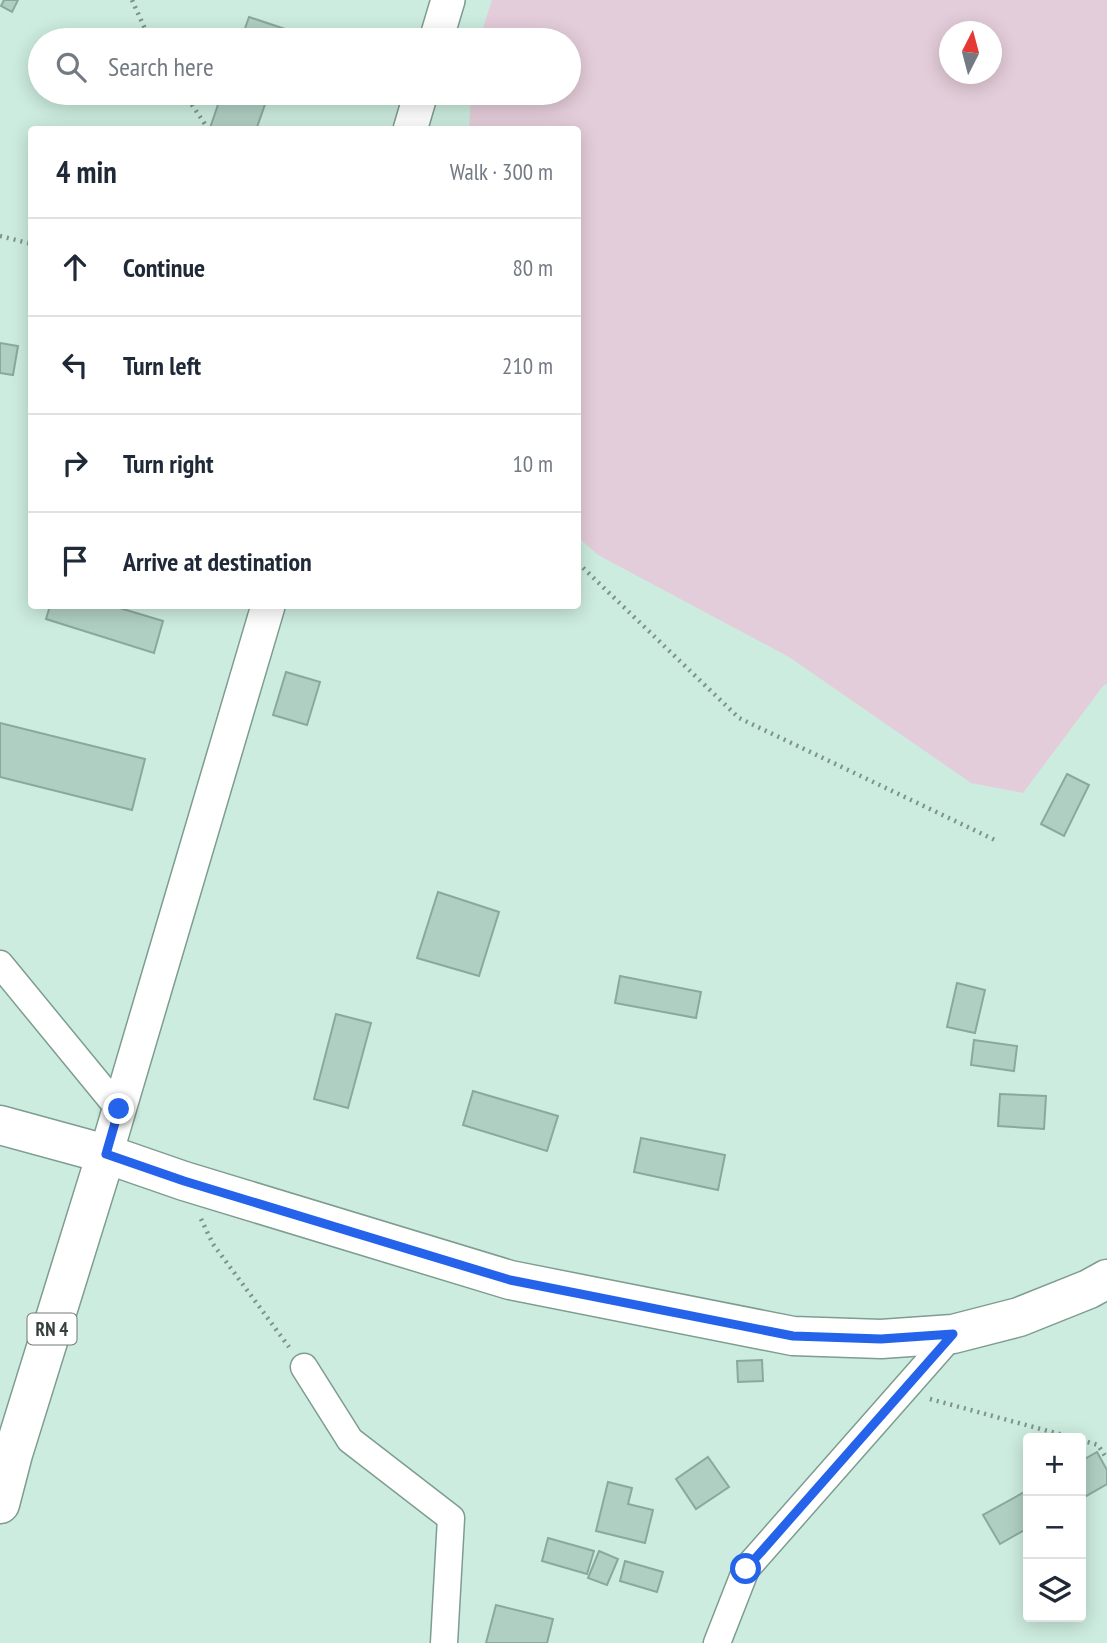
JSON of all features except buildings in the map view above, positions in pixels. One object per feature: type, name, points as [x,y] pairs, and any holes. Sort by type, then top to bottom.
[{"type":"main road","points":[[0,1125],[106,1154],[184,1181],[510,1280],[793,1336],[881,1339],[953,1334],[1020,1317],[1107,1279]]},
{"type":"main road","name":"RN 4","points":[[0,1504],[106,1154]]},
{"type":"street","points":[[440,28],[448,0]]},
{"type":"street","points":[[411,126],[417,105]]},
{"type":"street","points":[[106,1154],[267,609]]},
{"type":"street","points":[[0,964],[119,1109]]},
{"type":"street","points":[[717,1643],[746,1569],[953,1334]]},
{"type":"street","points":[[304,1367],[350,1440],[451,1518],[444,1643]]},
{"type":"path","points":[[132,0],[145,28]]},
{"type":"path","points":[[192,105],[206,126]]},
{"type":"path","points":[[0,236],[28,243]]},
{"type":"path","points":[[581,566],[739,718],[995,840]]},
{"type":"path","points":[[184,1181],[213,1244],[304,1367]]},
{"type":"path","points":[[900,1391],[1055,1433]]},
{"type":"path","points":[[1086,1441],[1098,1445],[1107,1459]]},
{"type":"shaded area","points":[[492,0],[1107,0],[1107,684],[1023,793],[971,783],[789,657],[598,555],[581,540],[581,126],[469,126],[470,105],[581,105],[581,28],[483,28]]},
{"type":"route","points":[[119,1109],[106,1154],[184,1181],[510,1280],[793,1336],[881,1339],[953,1334],[746,1569]]}]
